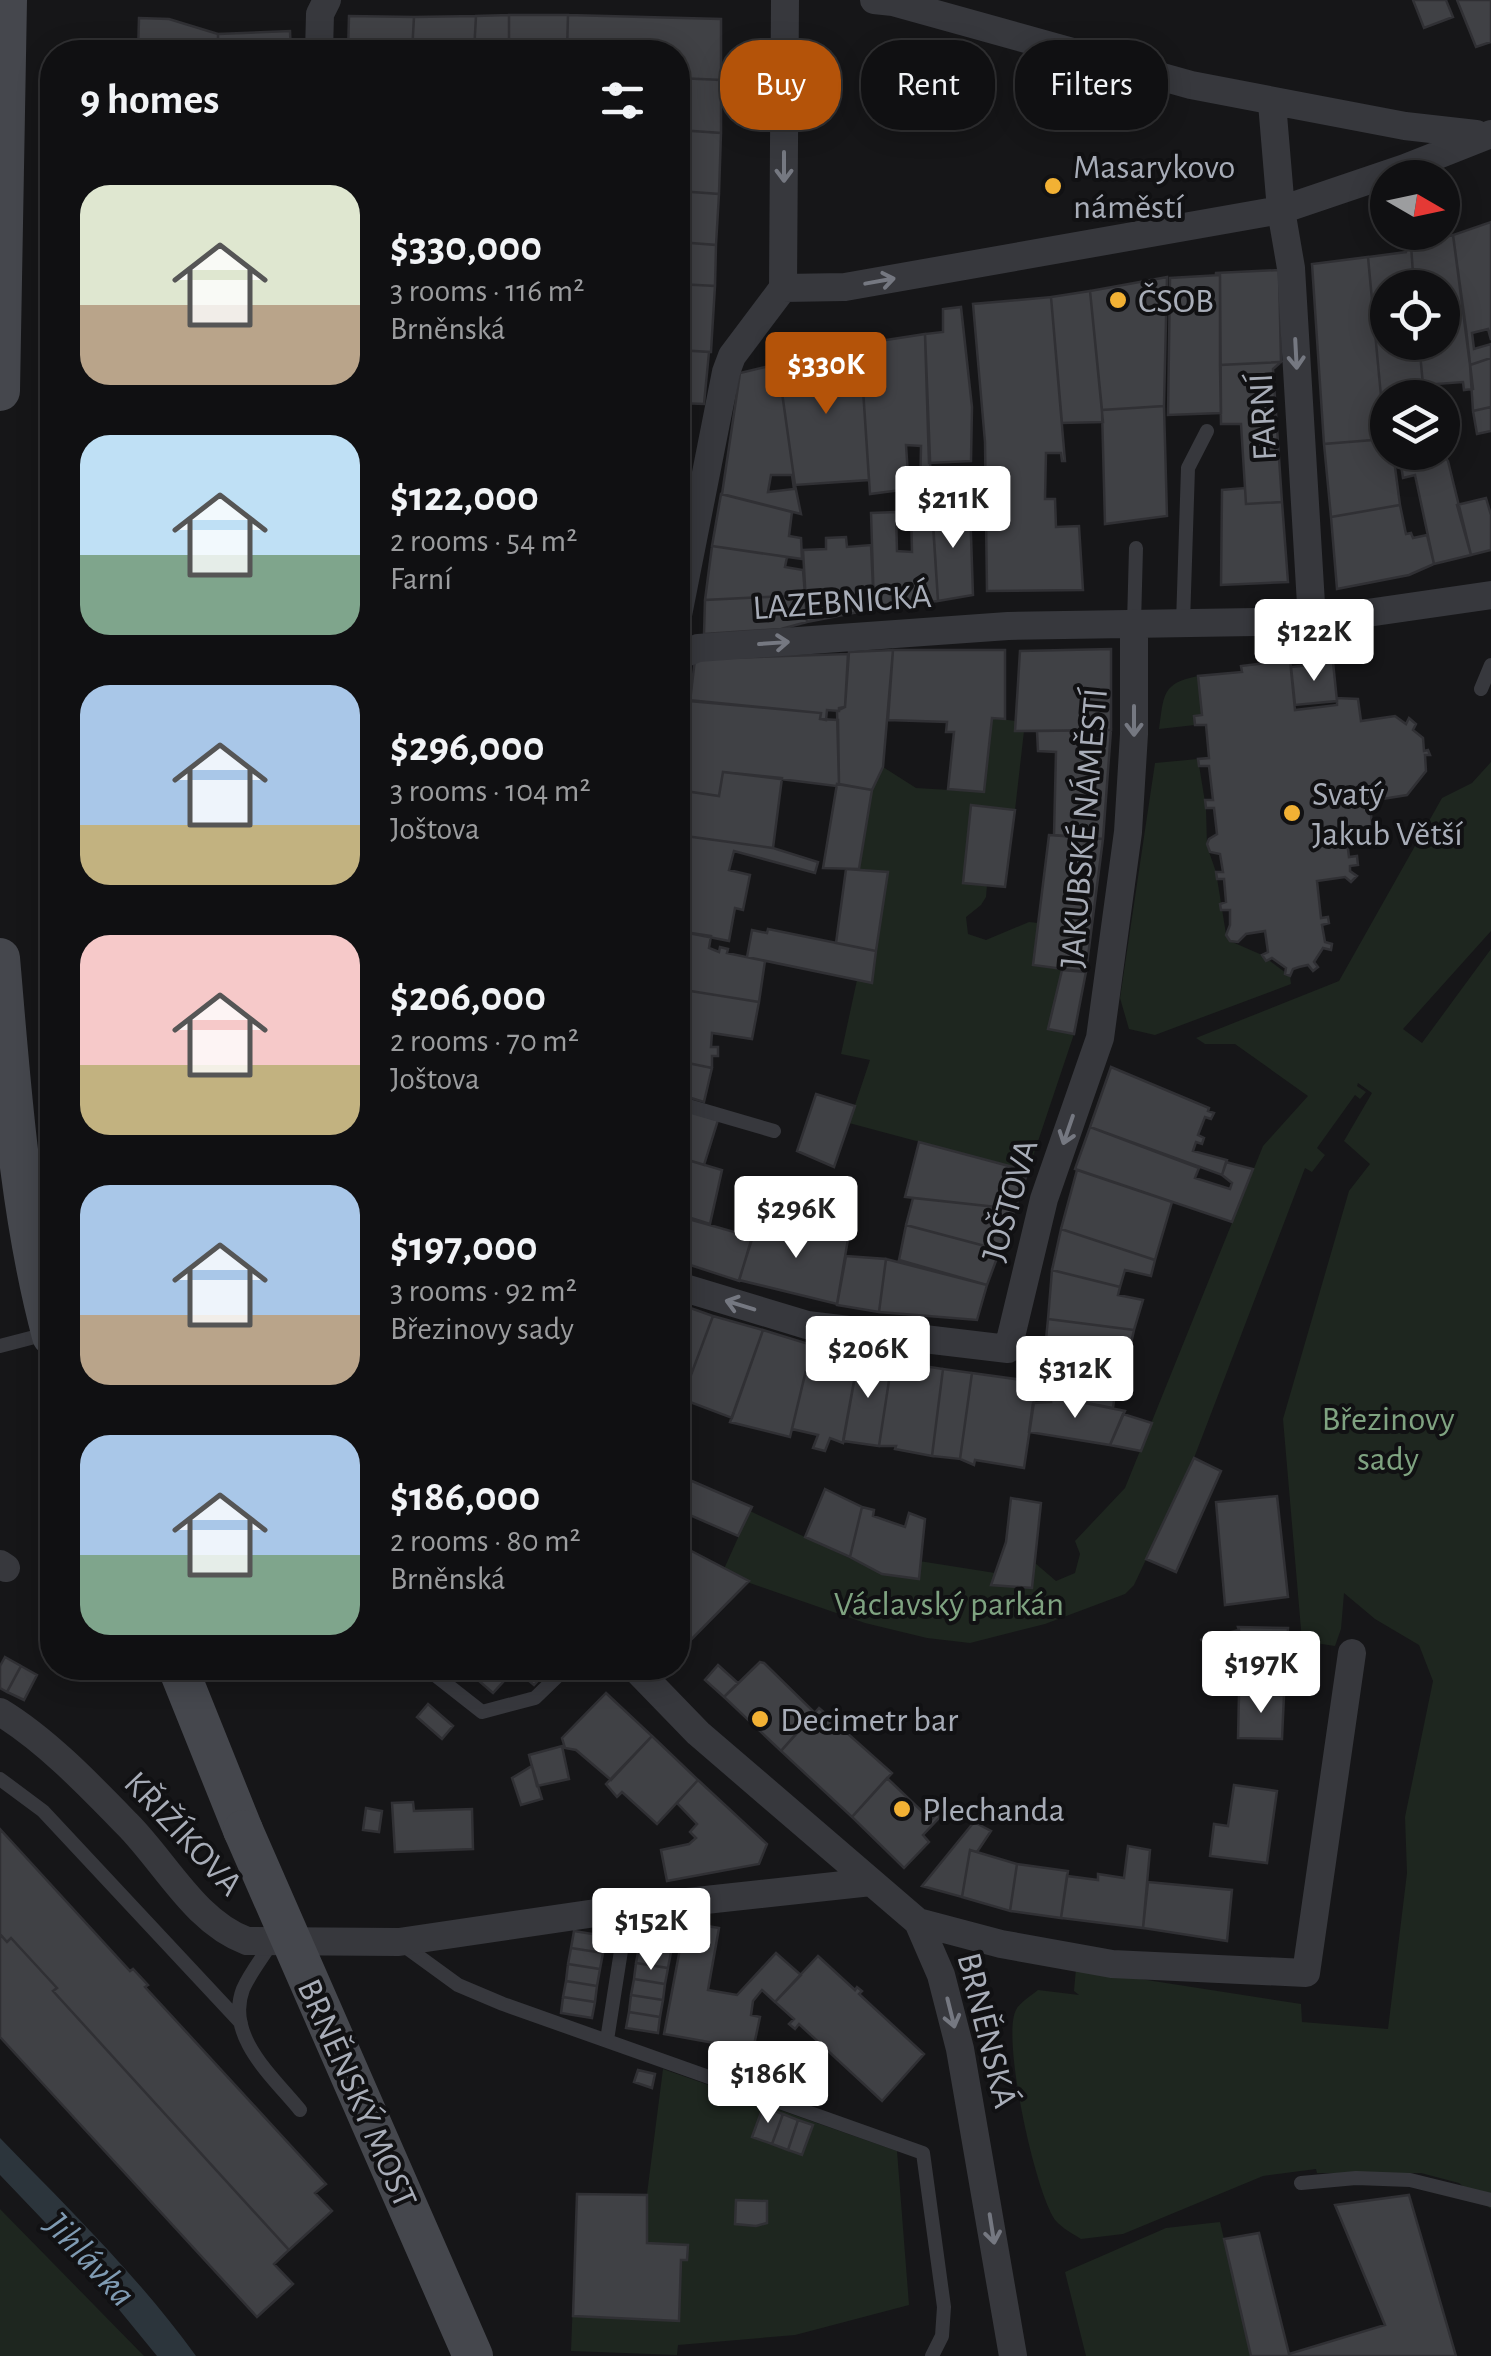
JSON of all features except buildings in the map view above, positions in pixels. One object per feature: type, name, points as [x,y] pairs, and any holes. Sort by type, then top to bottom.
[{"type":"main road","points":[[0,391],[6,0]]},
{"type":"main road","points":[[0,958],[14,1131],[40,1270]]},
{"type":"main road","name":"BRNĚNSKÝ MOST","points":[[183,1680],[243,1830],[473,2356]]},
{"type":"street","points":[[319,40],[320,14],[327,0]]},
{"type":"street","points":[[690,554],[726,372],[732,356],[783,288],[785,0]]},
{"type":"street","points":[[874,0],[894,2],[1192,85],[1490,139]]},
{"type":"street","points":[[1272,102],[1281,210]]},
{"type":"street","points":[[783,288],[845,286],[1281,210],[1490,139]]},
{"type":"street","name":"FARNÍ","points":[[1281,210],[1292,268],[1312,621]]},
{"type":"street","points":[[1134,624],[1312,621],[1491,596]]},
{"type":"street","name":"LAZEBNICKÁ","points":[[690,651],[943,631],[1134,624]]},
{"type":"street","name":"JAKUBSKÉ NÁMĚSTÍ","points":[[1100,1038],[1128,832],[1134,734],[1134,624]]},
{"type":"street","name":"JOŠTOVA","points":[[690,1290],[807,1326],[1008,1349],[1044,1199],[1100,1038]]},
{"type":"street","points":[[918,1922],[1001,1944],[1112,1964],[1306,1974],[1352,1653]]},
{"type":"street","name":"BRNĚNSKÁ","points":[[647,1680],[698,1733],[918,1922],[941,1974],[976,2133],[1013,2356]]},
{"type":"street","name":"KŘIŽÍKOVA","points":[[0,1712],[23,1726],[128,1825],[211,1920],[247,1941],[399,1942],[622,1909],[871,1882]]},
{"type":"lane","points":[[1183,623],[1188,468],[1208,431]]},
{"type":"lane","points":[[1134,624],[1136,548]]},
{"type":"lane","points":[[1481,689],[1491,665]]},
{"type":"lane","points":[[690,1106],[774,1131]]},
{"type":"lane","points":[[0,1346],[40,1337]]},
{"type":"lane","points":[[441,1680],[482,1712],[535,1698],[554,1680]]},
{"type":"lane","points":[[0,1779],[43,1811],[241,2023]]},
{"type":"lane","points":[[607,2040],[623,1938]]},
{"type":"lane","points":[[272,1941],[242,1990],[241,2023],[248,2047],[300,2110]]},
{"type":"lane","points":[[399,1942],[458,1985],[502,2004],[924,2153],[944,2307],[942,2336],[932,2356]]},
{"type":"lane","points":[[1300,2183],[1356,2178],[1410,2180],[1491,2200]]},
{"type":"green space","points":[[1198,676],[1202,715],[1194,716],[1195,725],[1159,729],[1166,693],[1177,683]]},
{"type":"green space","points":[[992,718],[1016,721],[1024,731],[1015,810],[971,806],[963,882],[987,885],[981,905],[966,917],[968,934],[986,940],[1029,922],[1038,923],[1033,965],[1062,970],[1049,1029],[1074,1034],[1028,1171],[849,1123],[870,1060],[841,1054],[857,980],[872,982],[887,873],[859,869],[872,790],[883,767],[916,788],[984,792]]},
{"type":"green space","points":[[1198,759],[1207,846],[1216,872],[1226,934],[1230,941],[1262,955],[1290,976],[1291,984],[1155,1035],[1129,1029],[1120,998],[1155,763]]},
{"type":"green space","points":[[1491,762],[1491,931],[1403,1029],[1422,1043],[1491,949],[1491,2209],[1459,2183],[1421,2173],[1317,2173],[1316,2169],[1263,2176],[1123,2234],[1081,2239],[1058,2224],[1048,2206],[1023,2117],[1013,2026],[1016,2010],[1038,1990],[1079,1995],[1074,1991],[1076,1969],[1301,2004],[1302,2022],[1388,2029],[1407,1873],[1405,1817],[1433,1681],[1419,1645],[1375,1619],[1344,1593],[1341,1629],[1335,1646],[1302,1641],[1283,1419],[1349,1191],[1370,1164],[1344,1141],[1372,1093],[1358,1083],[1366,1092],[1360,1099],[1355,1095],[1317,1148],[1325,1155],[1312,1172],[1305,1168],[1194,1458],[1134,1585],[1125,1594],[1045,1624],[970,1643],[927,1638],[865,1623],[747,1582],[724,1569],[750,1511],[883,1574],[918,1579],[919,1561],[995,1573],[992,1585],[1035,1563],[1056,1581],[1075,1573],[1080,1554],[1075,1541],[1125,1488],[1263,1146],[1308,1096],[1235,1044],[1205,1044],[1196,1038],[1339,981],[1442,798],[1472,783]]},
{"type":"green space","points":[[663,2069],[897,2151],[909,2305],[795,2335],[678,2345],[677,2355],[571,2351],[577,2194],[647,2194]]},
{"type":"green space","points":[[0,2209],[144,2356],[0,2356]]},
{"type":"green space","points":[[1220,2222],[1251,2356],[1086,2356],[1065,2272],[1166,2228]]},
{"type":"water","name":"Jihlávka","points":[[0,2138],[127,2271],[196,2356],[157,2356],[63,2241],[0,2175]]},
{"type":"place","name":"Masarykovo náměstí","points":[[1053,186]]},
{"type":"place","name":"ČSOB","points":[[1118,300]]},
{"type":"place","name":"Svatý Jakub Větší","points":[[1292,813]]},
{"type":"place","name":"Decimetr bar","points":[[760,1719]]},
{"type":"place","name":"Plechanda","points":[[902,1809]]},
{"type":"park label","name":"Březinovy sady","points":[[1388,1438]]},
{"type":"park label","name":"Václavský parkán","points":[[949,1603]]}]
